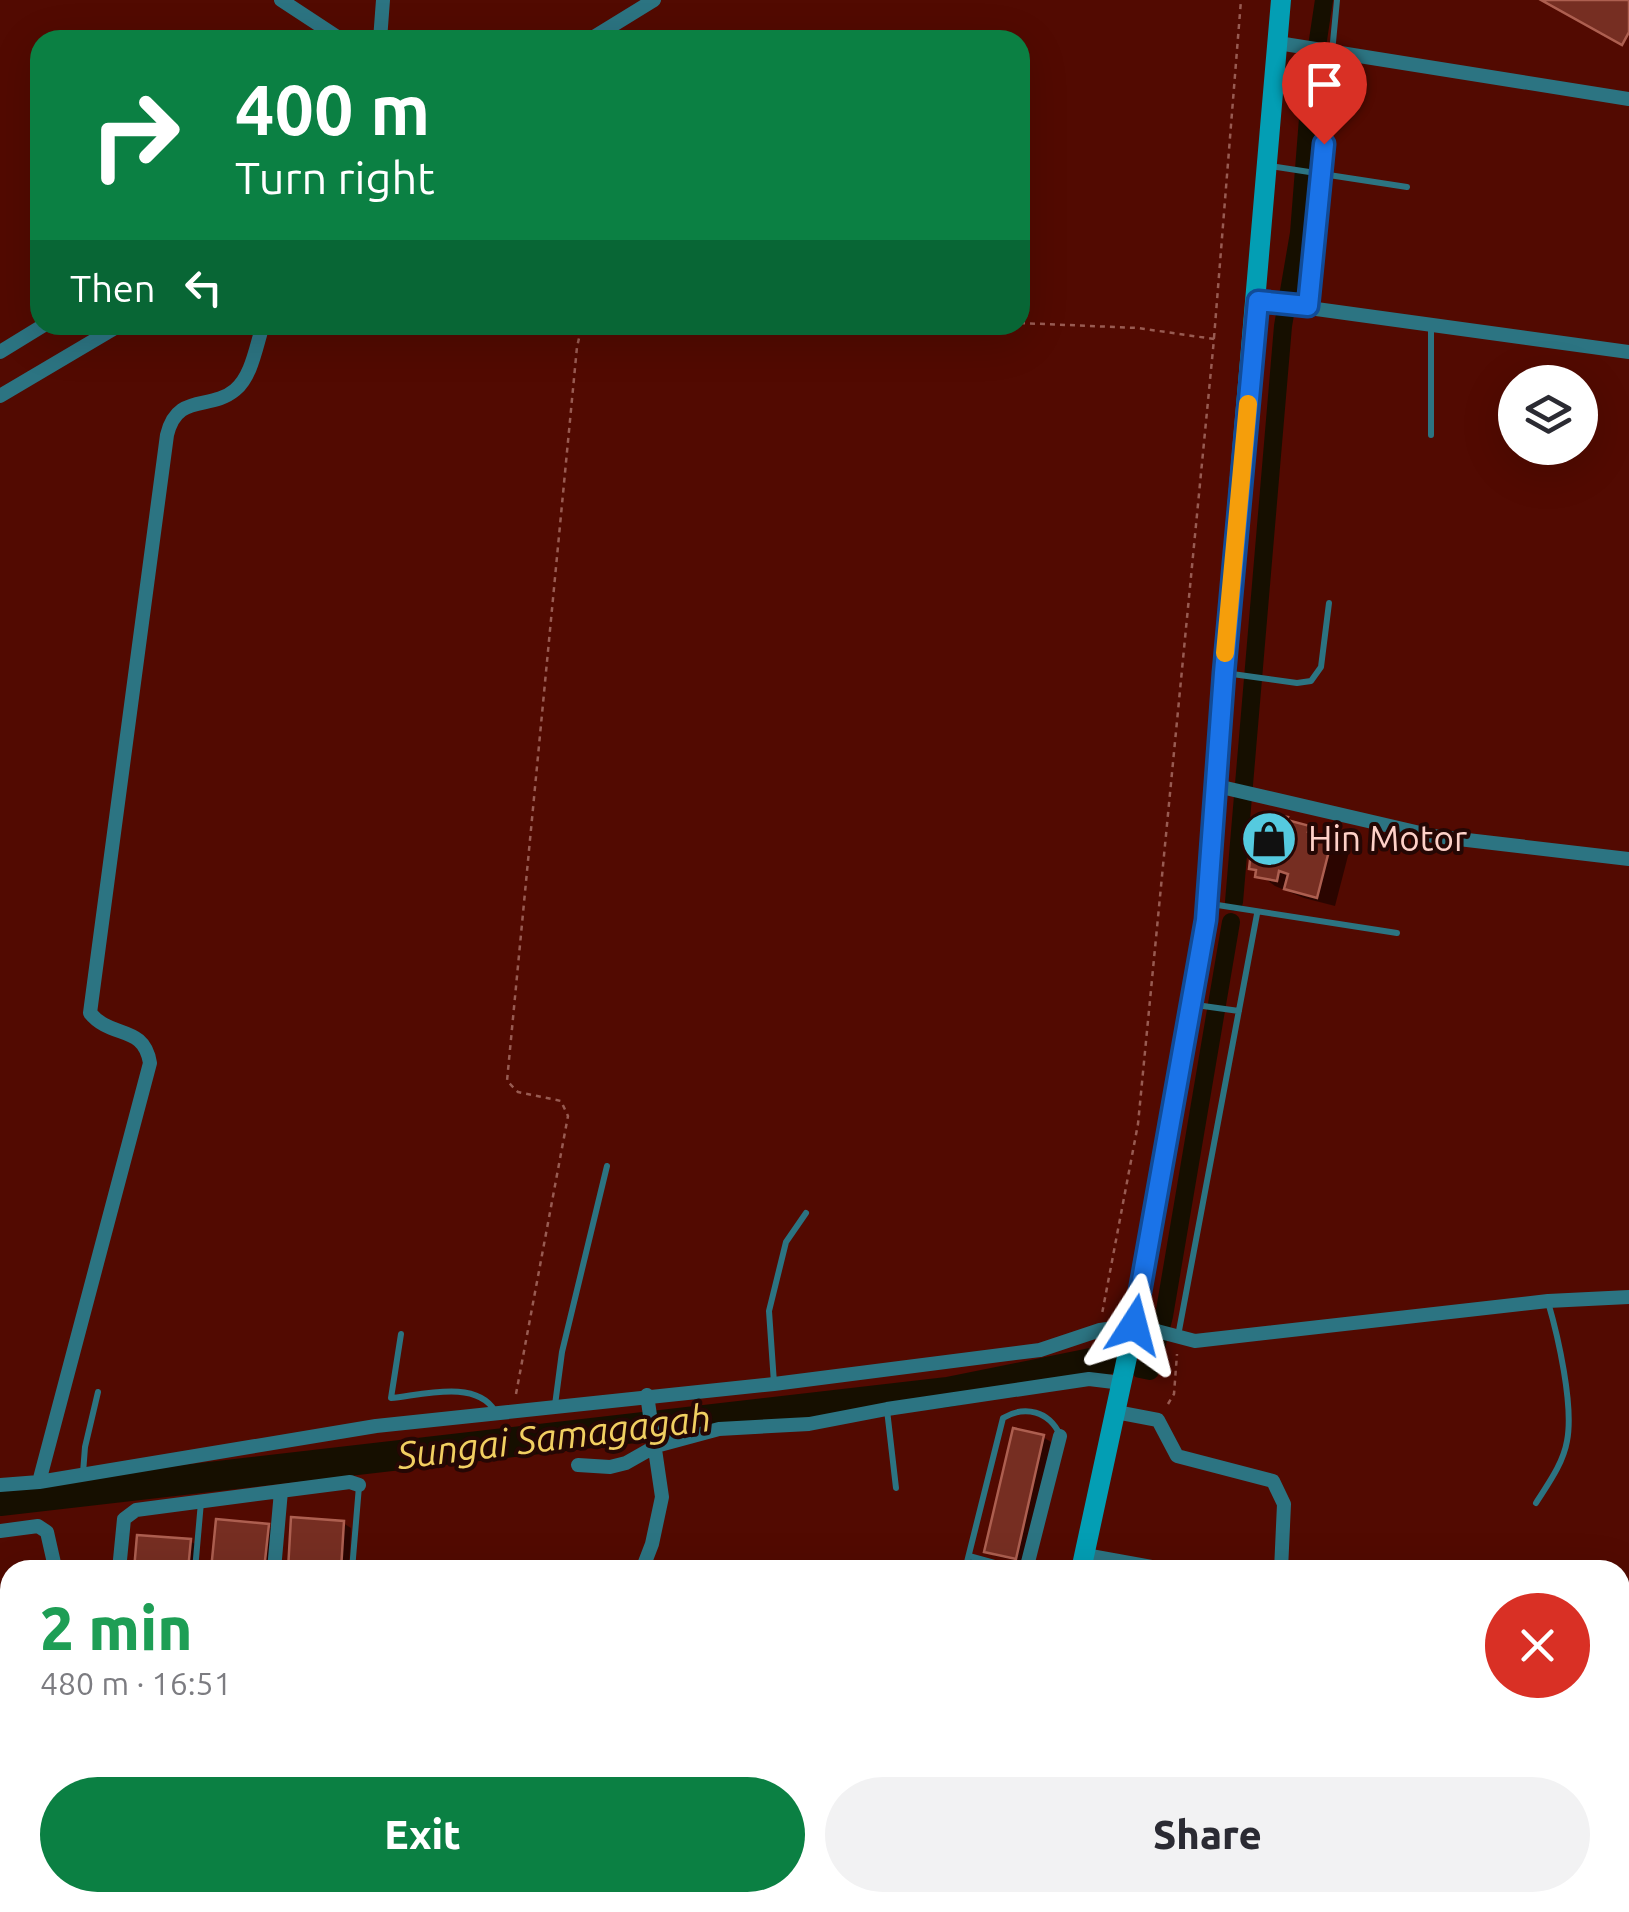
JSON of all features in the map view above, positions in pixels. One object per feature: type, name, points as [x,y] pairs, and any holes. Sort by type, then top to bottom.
[{"type":"main road","points":[[1084,1560],[1122,1383],[1140,1326],[1227,789],[1224,673],[1282,0]]},
{"type":"street","points":[[281,0],[327,30]]},
{"type":"street","points":[[381,30],[383,0]]},
{"type":"street","points":[[604,30],[648,1]]},
{"type":"street","points":[[1278,43],[1629,99]]},
{"type":"street","points":[[1258,301],[1629,352]]},
{"type":"street","points":[[0,352],[30,334]]},
{"type":"street","points":[[0,396],[103,335]]},
{"type":"street","points":[[40,1482],[150,1063],[148,1048],[136,1037],[106,1028],[90,1013],[167,434],[170,423],[186,406],[224,397],[245,380],[260,335]]},
{"type":"street","points":[[1227,789],[1433,836],[1629,859]]},
{"type":"street","points":[[0,1485],[40,1482],[376,1426],[556,1405],[648,1400],[1040,1350],[1100,1330],[1140,1326],[1195,1341],[1548,1301],[1629,1297]]},
{"type":"street","points":[[578,1465],[610,1467],[626,1463],[655,1441],[719,1429],[810,1424],[1089,1379],[1122,1383]]},
{"type":"street","points":[[646,1560],[662,1497],[648,1400]]},
{"type":"street","points":[[1116,1412],[1158,1420],[1178,1456],[1273,1481],[1284,1504],[1281,1560]]},
{"type":"street","points":[[1026,1560],[1060,1436]]},
{"type":"street","points":[[121,1560],[124,1519],[136,1510],[350,1482],[359,1484]]},
{"type":"street","points":[[275,1560],[280,1491]]},
{"type":"street","points":[[0,1531],[38,1526],[46,1532],[53,1560]]},
{"type":"lane","points":[[1296,305],[1338,0]]},
{"type":"lane","points":[[1268,165],[1407,186]]},
{"type":"lane","points":[[1431,326],[1431,436]]},
{"type":"lane","points":[[1224,673],[1297,683],[1311,681],[1321,667],[1329,603]]},
{"type":"lane","points":[[1207,904],[1397,933]]},
{"type":"lane","points":[[1172,1335],[1257,914]]},
{"type":"lane","points":[[1190,1004],[1239,1012]]},
{"type":"lane","points":[[556,1405],[562,1352],[607,1166]]},
{"type":"lane","points":[[774,1384],[769,1311],[786,1242],[806,1213]]},
{"type":"lane","points":[[1536,1503],[1556,1471],[1568,1439],[1558,1337],[1548,1301]]},
{"type":"lane","points":[[402,1334],[391,1398],[467,1392],[490,1403],[496,1412]]},
{"type":"lane","points":[[84,1474],[85,1447],[98,1392]]},
{"type":"lane","points":[[887,1409],[896,1488]]},
{"type":"lane","points":[[969,1560],[1003,1418],[1017,1410],[1040,1412],[1055,1425],[1060,1436]]},
{"type":"lane","points":[[353,1560],[359,1484]]},
{"type":"lane","points":[[196,1560],[201,1501]]},
{"type":"lane","points":[[970,1556],[985,1560]]},
{"type":"path","points":[[1100,1330],[1138,1124],[1214,339],[1241,0]]},
{"type":"path","points":[[1030,323],[1138,328],[1214,339]]},
{"type":"path","points":[[513,1410],[568,1116],[561,1101],[518,1092],[507,1081],[580,335]]},
{"type":"path","points":[[1158,1420],[1174,1394],[1172,1335]]},
{"type":"building","points":[[1541,0],[1629,0],[1629,32],[1622,45]]},
{"type":"building","points":[[1266,814],[1288,817],[1287,820],[1310,826],[1308,832],[1332,839],[1317,898],[1284,889],[1288,874],[1279,871],[1277,881],[1255,877],[1256,870],[1249,869],[1255,817],[1265,818]]},
{"type":"building","points":[[1013,1428],[1044,1435],[1016,1559],[984,1552]]},
{"type":"building","points":[[291,1517],[344,1521],[342,1560],[289,1560]]},
{"type":"building","points":[[216,1519],[269,1524],[265,1560],[212,1560]]},
{"type":"building","points":[[137,1535],[191,1539],[189,1560],[135,1560]]},
{"type":"waterway","points":[[1234,902],[1283,326],[1299,233],[1310,93],[1324,0]]},
{"type":"waterway","points":[[1140,1369],[1150,1371],[1164,1316],[1231,922]]},
{"type":"waterway","name":"Sungai Samagagah","points":[[0,1501],[948,1392],[1106,1360]]},
{"type":"slow traffic","points":[[1225,653],[1248,404]]},
{"type":"place","name":"Hin Motor","points":[[1269,839]]},
{"type":"route","points":[[1134,1325],[1206,920],[1258,301],[1308,306],[1324,144]]}]
